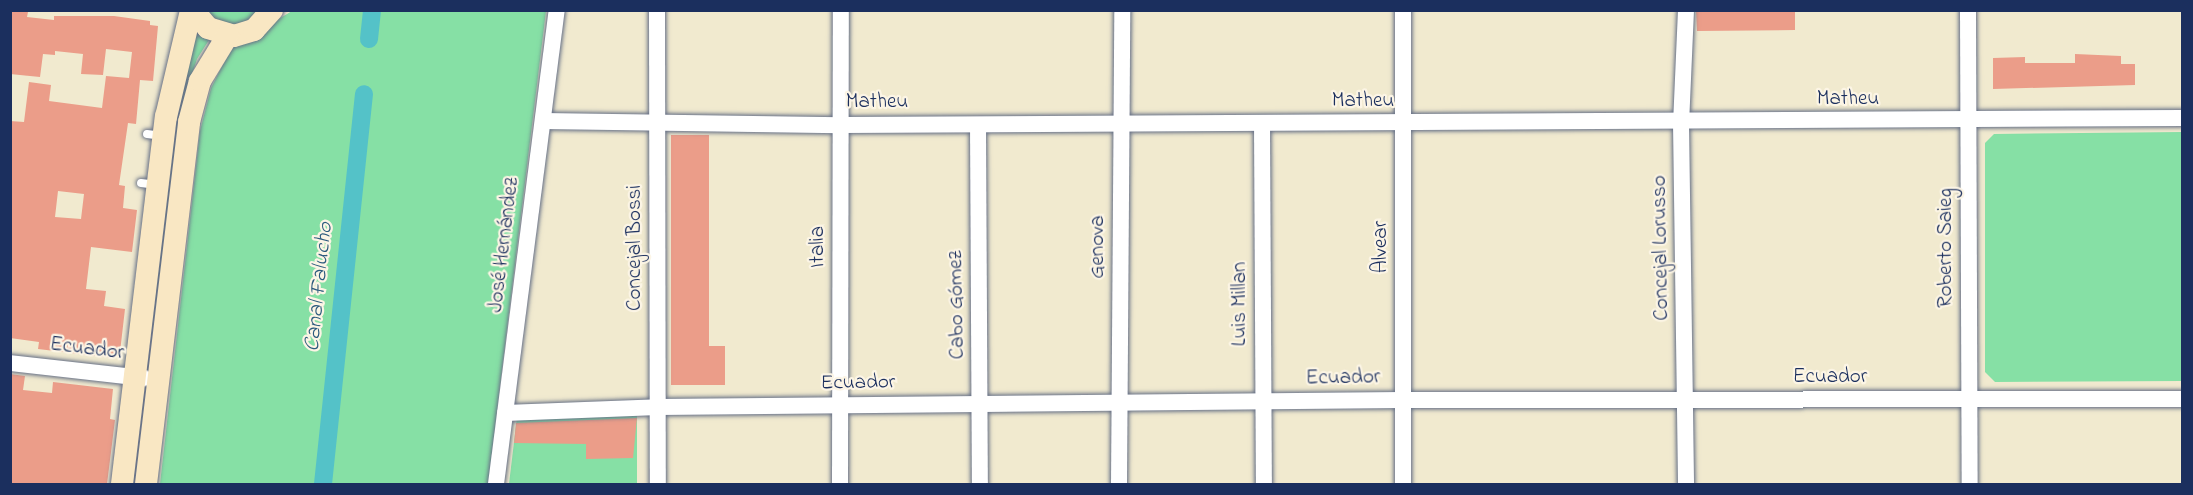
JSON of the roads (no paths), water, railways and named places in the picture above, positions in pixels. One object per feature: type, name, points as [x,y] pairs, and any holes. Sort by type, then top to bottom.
[{"type":"main road","points":[[192,10],[208,28],[228,35],[254,30],[272,10]]},
{"type":"main road","points":[[192,10],[155,135],[123,475],[147,476],[189,122],[203,75],[228,35]]},
{"type":"street","name":"José Hernández","points":[[496,484],[557,10]]},
{"type":"street","name":"Concejal Bossi","points":[[657,10],[658,484]]},
{"type":"street","name":"Italia","points":[[840,484],[841,10]]},
{"type":"street","name":"Genova","points":[[1119,484],[1122,10]]},
{"type":"street","name":"Alvear","points":[[1402,484],[1403,10]]},
{"type":"street","name":"Concejal Lorusso","points":[[1686,10],[1681,123],[1686,484]]},
{"type":"street","name":"Roberto Saieg","points":[[1968,10],[1970,484]]},
{"type":"street","name":"Matheu","points":[[543,121],[978,125],[1681,123],[2182,118]]},
{"type":"street","name":"Luis Millan","points":[[1262,124],[1264,484]]},
{"type":"street","name":"Cabo Gómez","points":[[978,125],[980,484]]},
{"type":"street","name":"Ecuador","points":[[10,363],[158,380]]},
{"type":"street","name":"Ecuador","points":[[505,413],[658,407],[1402,400],[2182,399]]},
{"type":"waterway","name":"Canal Falucho","points":[[369,39],[372,12]]},
{"type":"waterway","name":"Canal Falucho","points":[[323,484],[364,94]]}]
